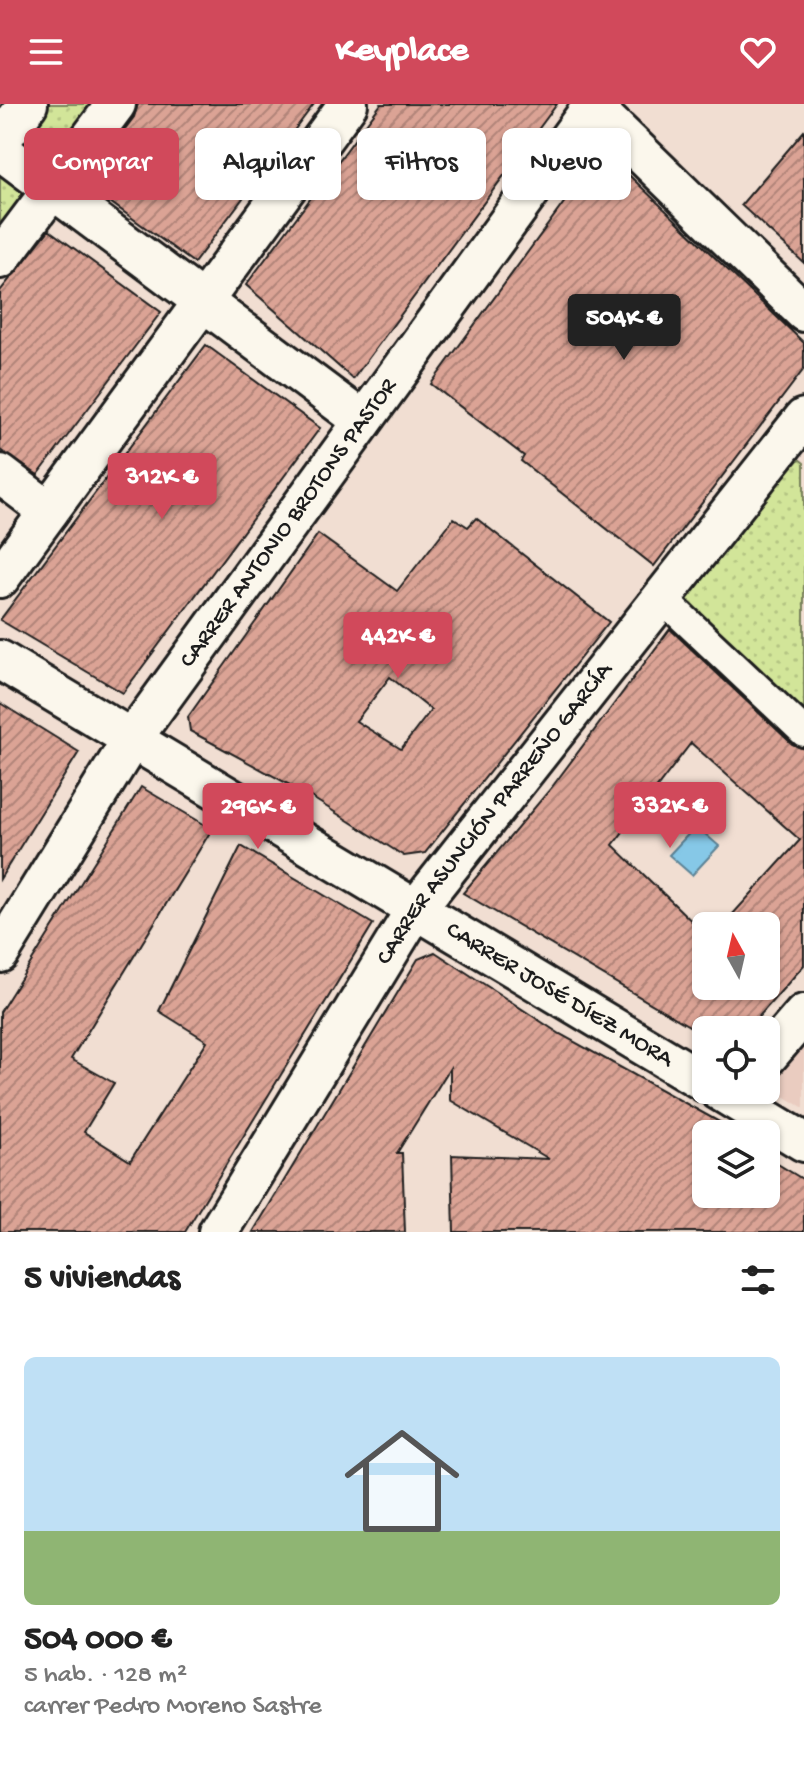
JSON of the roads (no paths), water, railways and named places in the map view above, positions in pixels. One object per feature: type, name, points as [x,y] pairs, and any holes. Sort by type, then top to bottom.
[{"type":"street","points":[[0,141],[28,104]]},
{"type":"street","points":[[98,128],[116,104]]},
{"type":"street","points":[[0,578],[348,104]]},
{"type":"street","points":[[592,105],[804,312]]},
{"type":"street","name":"CARRER ANTONIO BROTONS PASTOR","points":[[0,953],[132,739],[592,105]]},
{"type":"street","points":[[0,150],[24,169]]},
{"type":"street","points":[[0,259],[45,200]]},
{"type":"street","points":[[64,200],[363,421]]},
{"type":"street","name":"CARRER ASUNCIÓN PARREÑO GARCÍA","points":[[218,1232],[415,910],[804,418]]},
{"type":"street","points":[[0,474],[49,511]]},
{"type":"street","points":[[662,598],[804,732]]},
{"type":"street","name":"CARRER JOSÉ DÍEZ MORA","points":[[0,660],[415,910],[692,1071]]},
{"type":"street","points":[[780,1042],[804,1014]]},
{"type":"street","name":"CARRER JOSÉ DÍEZ MORA","points":[[746,1104],[804,1142]]},
{"type":"water","points":[[696,826],[719,846],[692,875],[669,855]]}]
